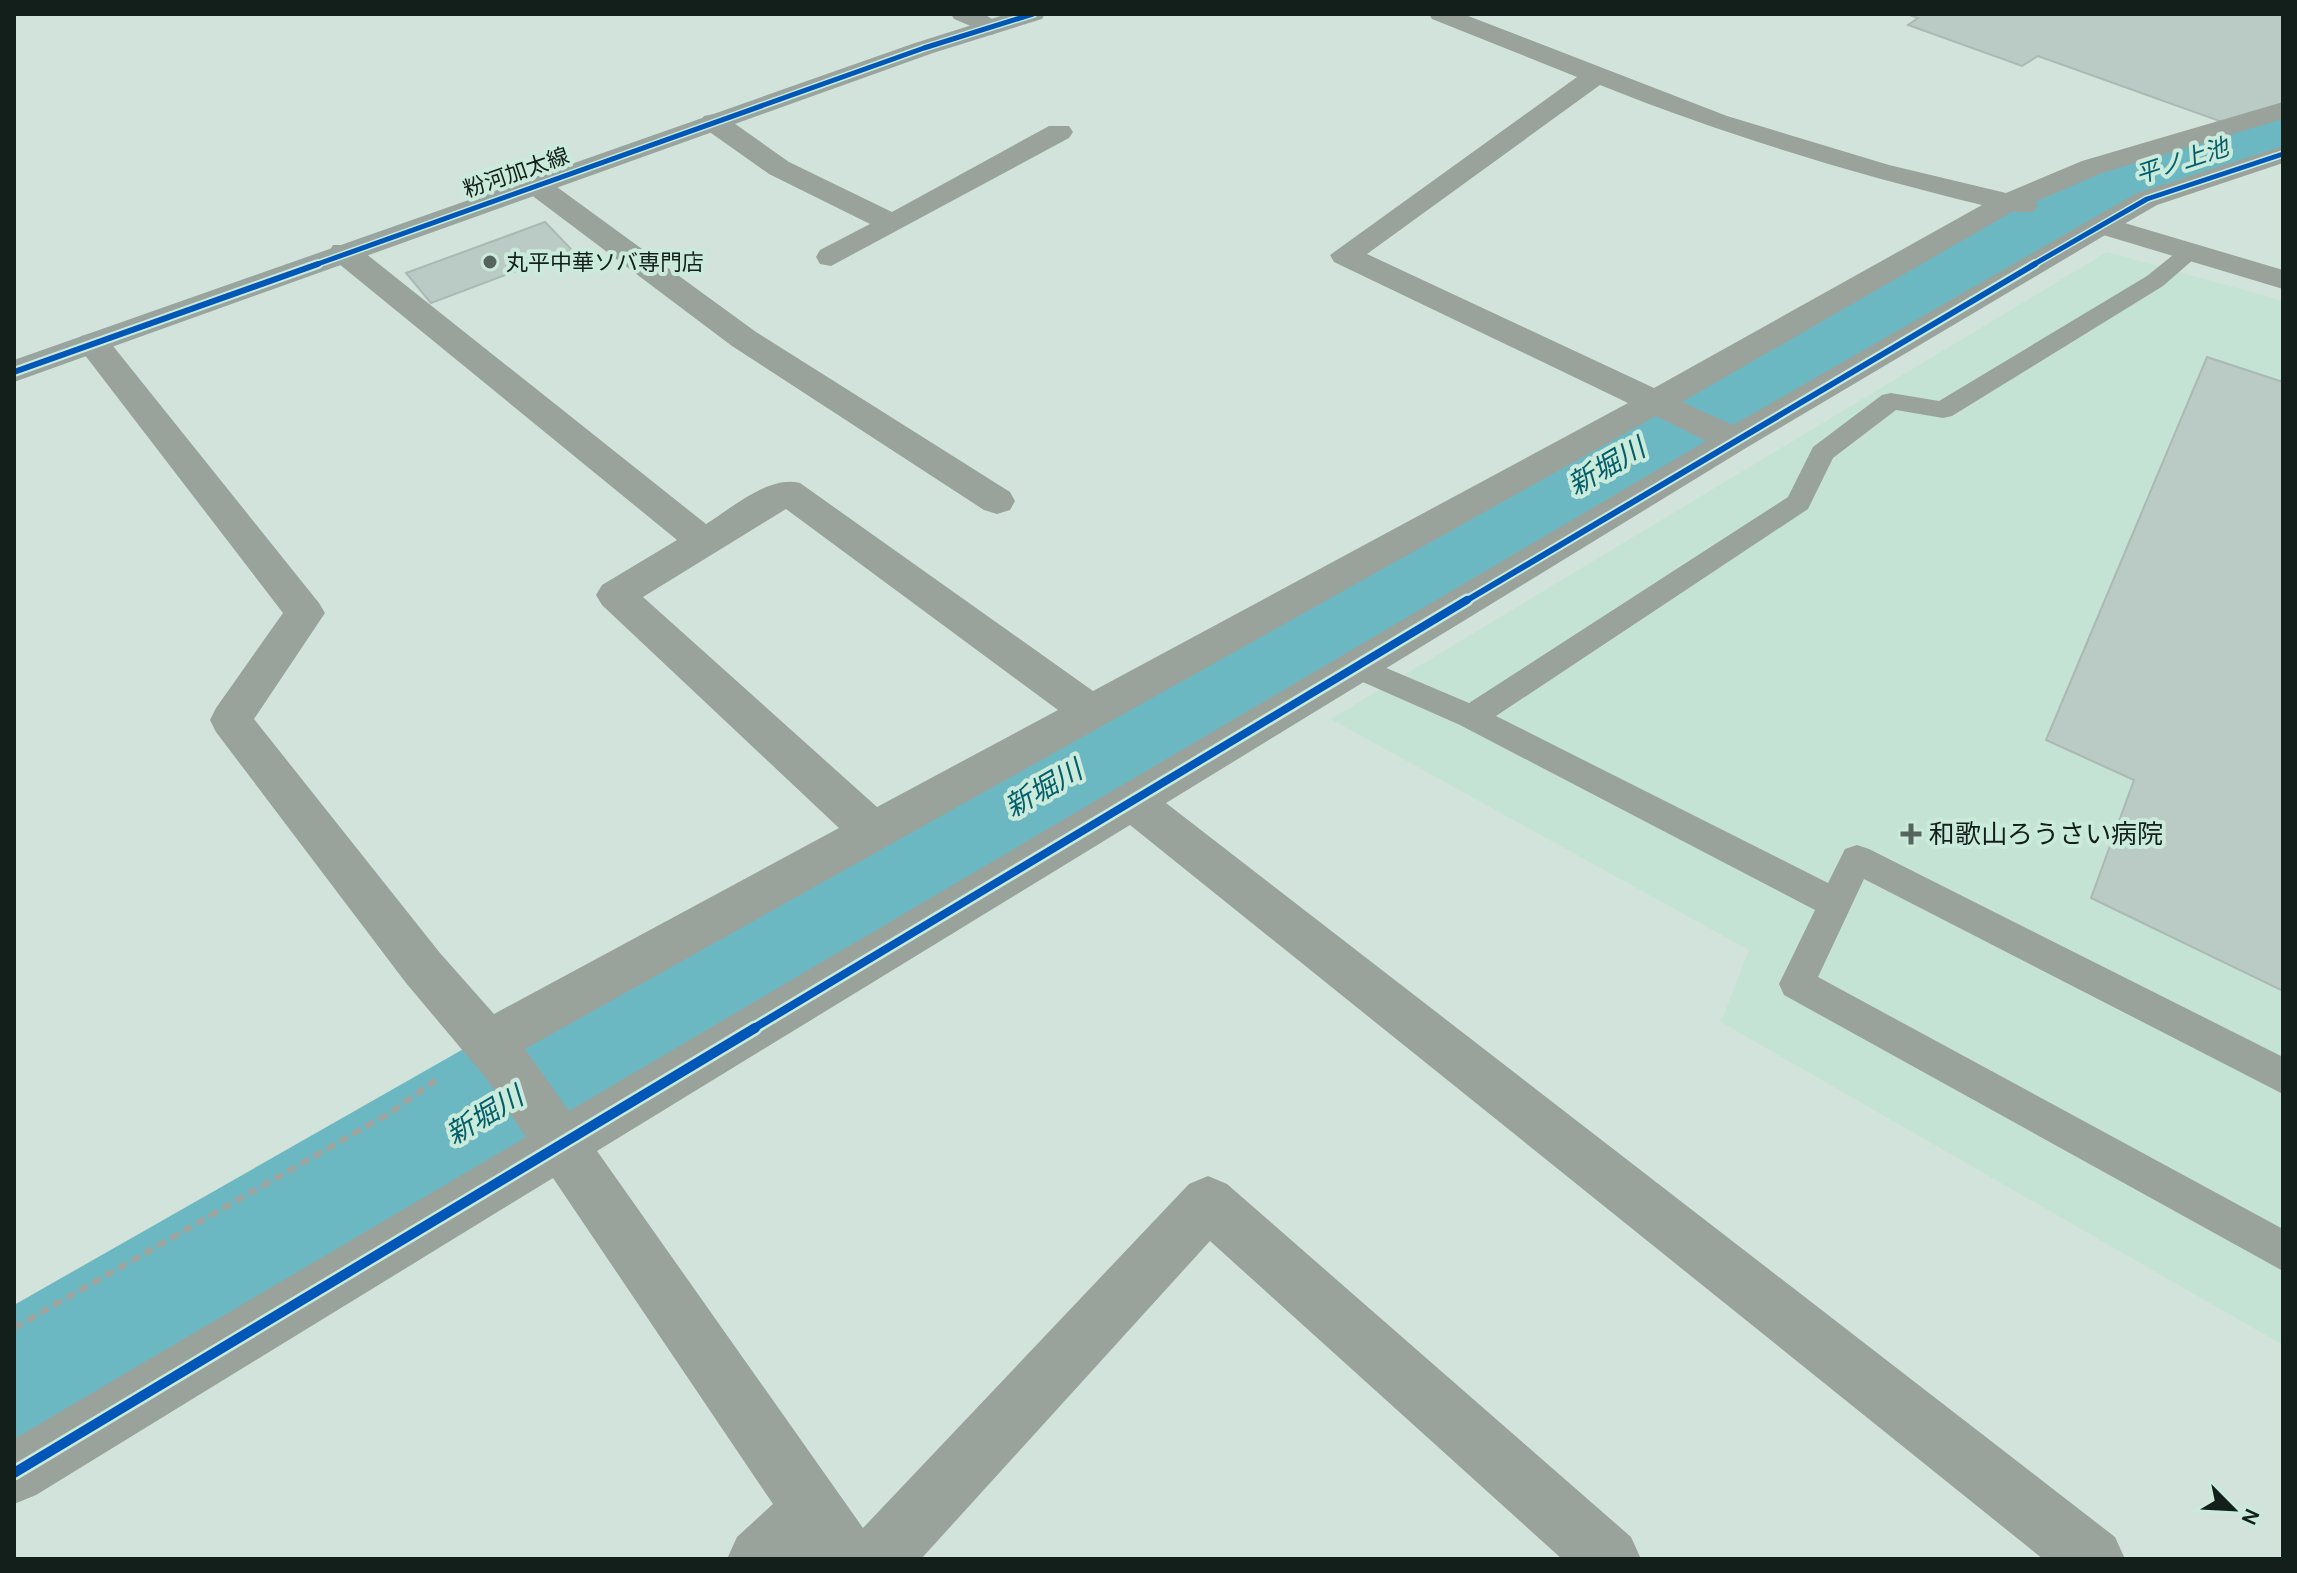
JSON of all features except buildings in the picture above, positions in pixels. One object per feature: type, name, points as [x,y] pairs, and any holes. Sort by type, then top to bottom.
[{"type":"main road","name":"粉河加太線","points":[[14,372],[714,122],[1033,14]]},
{"type":"street","points":[[963,14],[992,27]]},
{"type":"street","points":[[1441,14],[1594,77],[1717,122],[1881,172],[2101,225],[2283,280]]},
{"type":"street","points":[[1594,77],[1345,255],[1734,440]]},
{"type":"street","points":[[497,1051],[874,832],[1654,403],[2007,203],[2092,167],[2283,110]]},
{"type":"street","points":[[714,122],[779,168],[892,223]]},
{"type":"street","points":[[831,257],[1059,132]]},
{"type":"street","points":[[14,1473],[553,1133],[1132,802],[1734,440],[2101,225],[2147,199],[2283,154]]},
{"type":"street","points":[[536,185],[744,339],[997,501]]},
{"type":"street","points":[[344,252],[704,542]]},
{"type":"street","points":[[93,343],[305,613],[231,720],[423,968],[497,1051],[847,1559]]},
{"type":"street","points":[[874,832],[616,595],[787,492],[1093,713]]},
{"type":"street","points":[[1132,802],[2093,1559]]},
{"type":"street","points":[[878,1559],[1208,1203],[1609,1559]]},
{"type":"street","points":[[759,1559],[813,1509]]},
{"type":"lane","points":[[1471,717],[1799,503],[1822,453],[1891,401],[1943,410],[2155,281],[2191,252]]},
{"type":"lane","points":[[1358,667],[1471,717],[1835,903]]},
{"type":"lane","points":[[2283,1076],[1857,859],[1797,984],[2283,1251]]},
{"type":"path","points":[[14,1328],[497,1051]]},
{"type":"shaded area","name":"和歌山ろうさい病院","points":[[2107,252],[2283,301],[2283,1345],[1721,1022],[1749,950],[1331,719]]},
{"type":"waterway","name":"新堀川","points":[[14,1396],[731,966],[2081,195],[2283,128]]},
{"type":"waterway","points":[[2081,195],[2115,202]]},
{"type":"cycle path","points":[[14,372],[924,48],[1033,14]]},
{"type":"cycle path","points":[[14,1473],[1734,440],[2101,225],[2147,199],[2283,154]]},
{"type":"place","name":"丸平中華ソバ専門店","points":[[490,262]]},
{"type":"place","name":"和歌山ろうさい病院","points":[[1911,834]]},
{"type":"water label","name":"平ノ上池","points":[[2182,161]]}]
